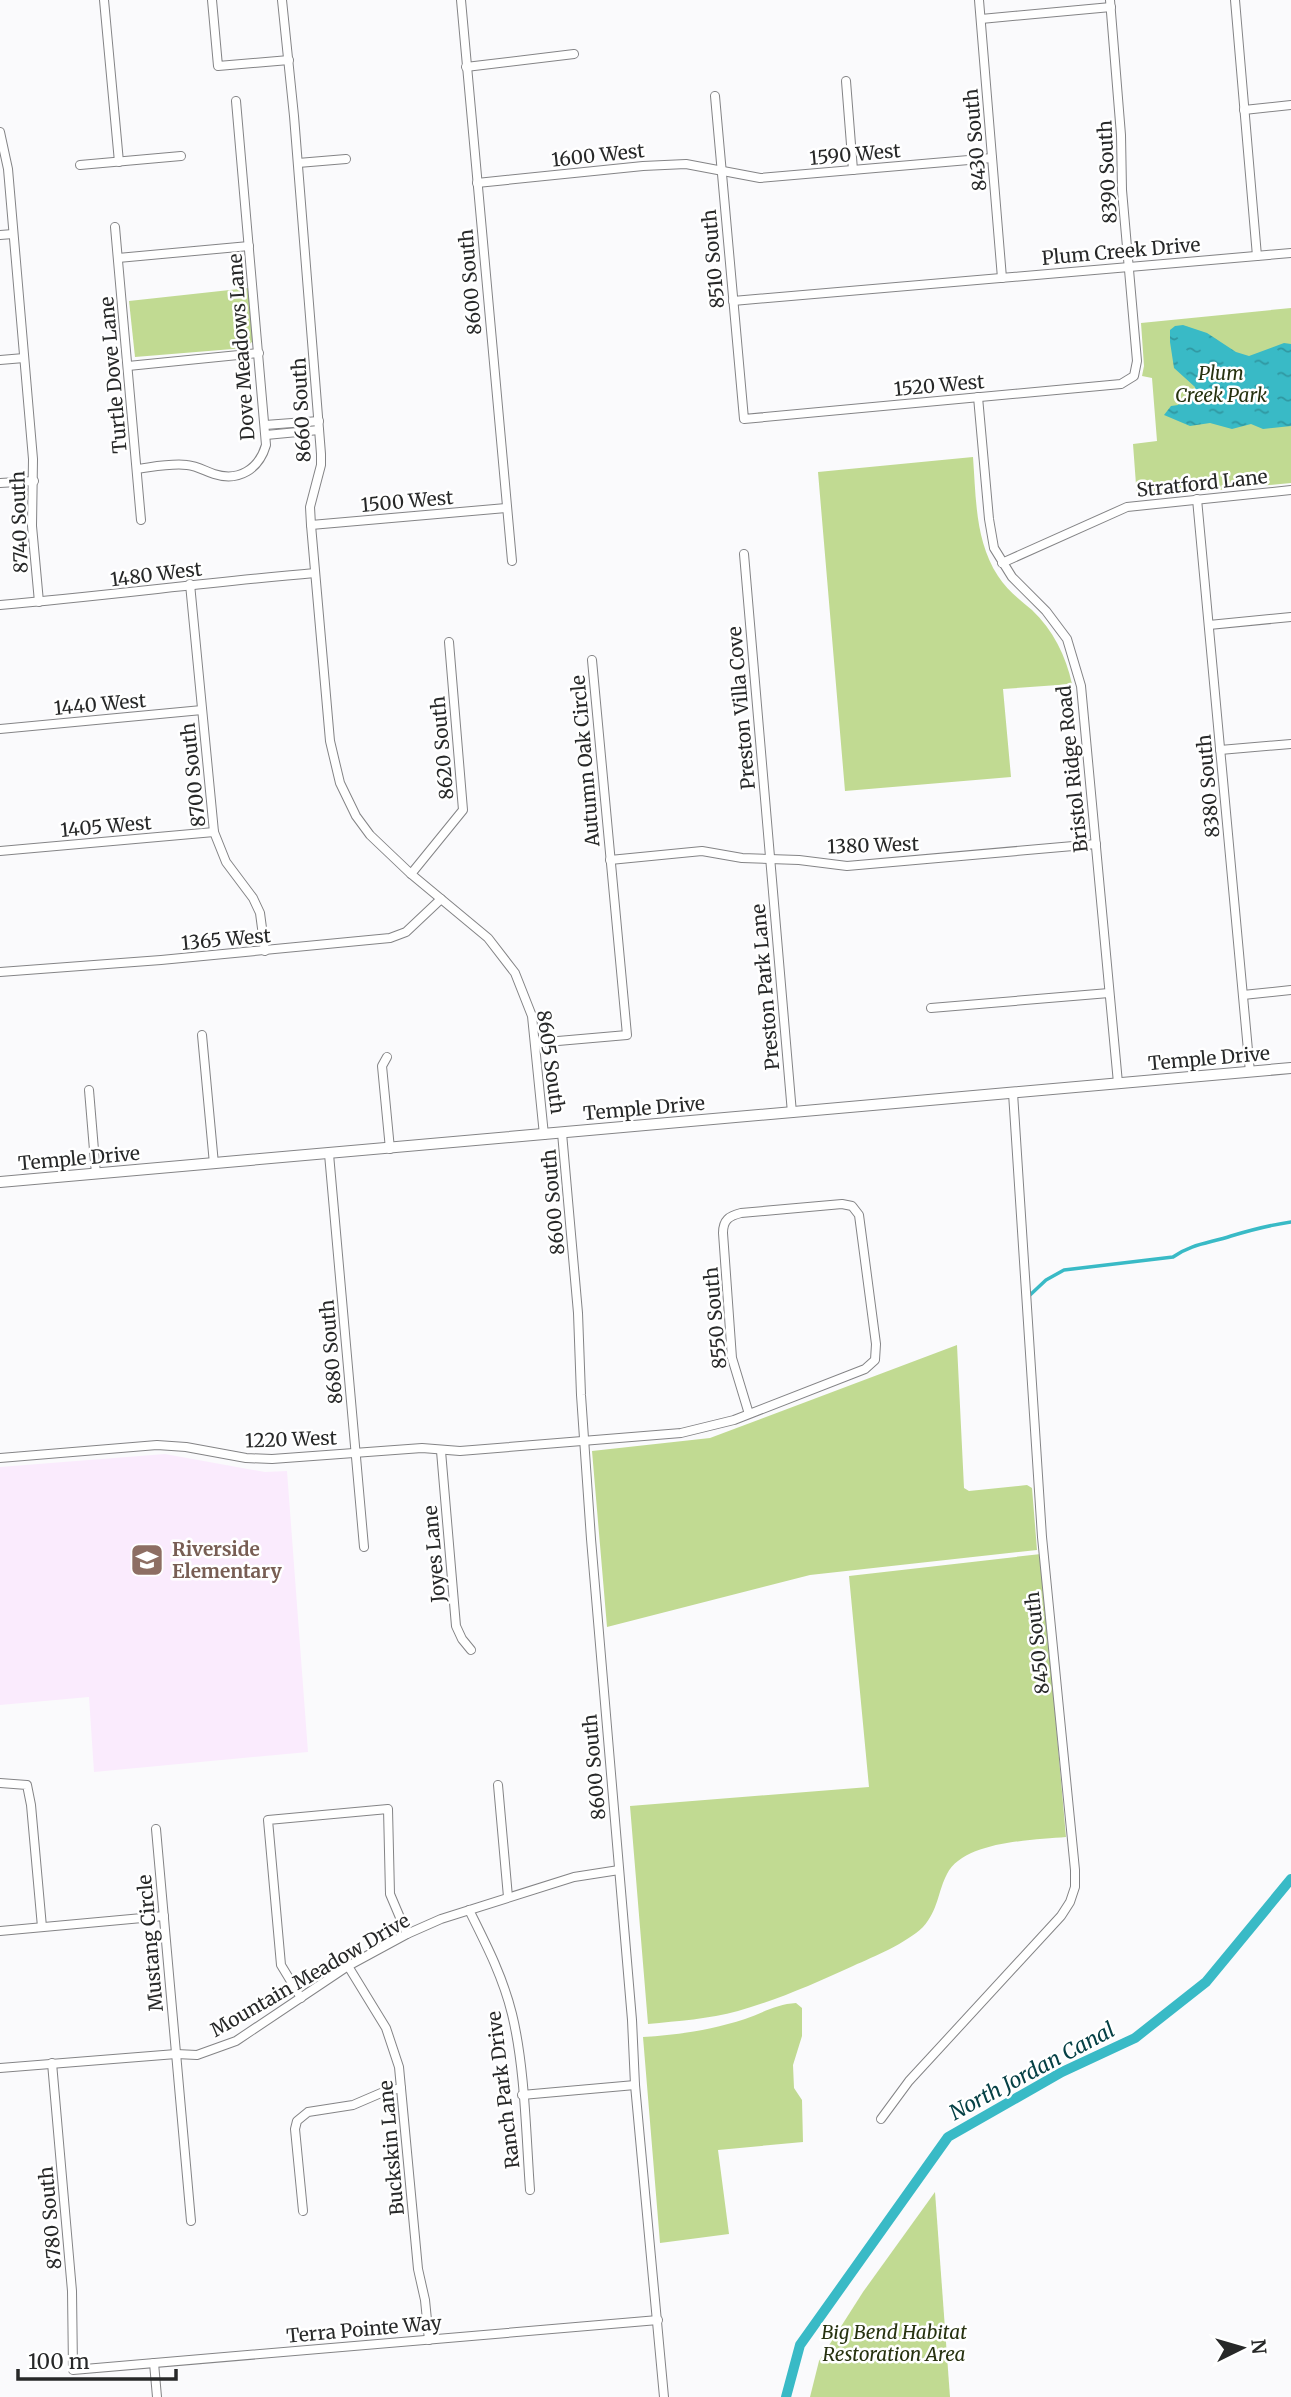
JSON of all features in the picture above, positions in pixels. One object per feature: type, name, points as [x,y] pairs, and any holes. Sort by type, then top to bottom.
[{"type":"street","points":[[104,0],[119,162]]},
{"type":"street","points":[[212,0],[218,66],[289,60]]},
{"type":"street","name":"8660 South","points":[[282,0],[319,425],[321,465],[310,507],[330,741],[340,783],[363,826],[387,853],[411,874]]},
{"type":"street","name":"8600 South","points":[[461,0],[512,561]]},
{"type":"street","name":"8430 South","points":[[979,0],[1002,278]]},
{"type":"street","points":[[1235,0],[1257,256]]},
{"type":"street","points":[[981,19],[1110,4]]},
{"type":"street","name":"8390 South","points":[[1110,4],[1137,361],[1134,376]]},
{"type":"street","points":[[466,67],[574,54]]},
{"type":"street","points":[[846,81],[853,170]]},
{"type":"street","name":"8510 South","points":[[715,96],[744,419]]},
{"type":"street","name":"Dove Meadows Lane","points":[[137,469],[189,465],[214,474],[237,476],[248,471],[263,455],[265,430],[236,101]]},
{"type":"street","points":[[1244,110],[1291,105]]},
{"type":"street","name":"8740 South","points":[[0,132],[8,169],[24,358],[34,481],[32,526],[39,602]]},
{"type":"street","points":[[80,165],[181,156]]},
{"type":"street","name":"1590 West","points":[[721,171],[760,178],[992,158]]},
{"type":"street","points":[[298,163],[346,159]]},
{"type":"street","name":"1600 West","points":[[477,183],[643,166],[686,164],[721,171]]},
{"type":"street","name":"Turtle Dove Lane","points":[[115,227],[141,520]]},
{"type":"street","points":[[0,235],[13,234]]},
{"type":"street","points":[[118,258],[249,246]]},
{"type":"street","name":"Plum Creek Drive","points":[[733,301],[1291,253]]},
{"type":"street","points":[[128,366],[258,353]]},
{"type":"street","points":[[0,360],[24,358]]},
{"type":"street","name":"1520 West","points":[[744,419],[1121,384],[1134,376]]},
{"type":"street","name":"Bristol Ridge Road","points":[[978,397],[994,548],[1018,584],[1058,625],[1075,658],[1082,685],[1118,1083]]},
{"type":"street","points":[[265,430],[319,425]]},
{"type":"street","points":[[0,483],[34,481]]},
{"type":"street","name":"Stratford Lane","points":[[1002,563],[1127,507],[1291,490]]},
{"type":"street","name":"8380 South","points":[[1197,499],[1250,1072]]},
{"type":"street","name":"1500 West","points":[[311,526],[506,508]]},
{"type":"street","name":"Preston Villa Cove","points":[[744,554],[770,859]]},
{"type":"street","name":"1480 West","points":[[0,605],[132,594],[190,584],[315,573]]},
{"type":"street","name":"8700 South","points":[[190,584],[214,832],[226,862],[253,898],[260,913],[265,951]]},
{"type":"street","points":[[1209,625],[1291,617]]},
{"type":"street","name":"8620 South","points":[[411,874],[463,810],[449,642]]},
{"type":"street","name":"Autumn Oak Circle","points":[[536,1043],[627,1035],[592,660]]},
{"type":"street","name":"1440 West","points":[[0,729],[202,710]]},
{"type":"street","points":[[1220,750],[1291,744]]},
{"type":"street","name":"1405 West","points":[[0,851],[214,832]]},
{"type":"street","name":"1380 West","points":[[610,860],[702,851],[742,858],[799,860],[847,866],[1096,844]]},
{"type":"street","name":"Preston Park Lane","points":[[770,859],[792,1113]]},
{"type":"street","name":"8605 South","points":[[411,874],[488,938],[503,954],[515,973],[532,1016],[544,1135]]},
{"type":"street","name":"1365 West","points":[[0,972],[390,938],[406,932],[441,899]]},
{"type":"street","points":[[1243,995],[1291,990]]},
{"type":"street","points":[[932,1008],[1109,993]]},
{"type":"street","points":[[202,1035],[214,1164]]},
{"type":"street","points":[[387,1057],[382,1066],[390,1149]]},
{"type":"street","name":"Temple Drive","points":[[0,1182],[1291,1068]]},
{"type":"street","points":[[89,1090],[96,1174]]},
{"type":"street","name":"8450 South","points":[[881,2119],[909,2081],[1061,1916],[1075,1887],[1071,1819],[1042,1537],[1013,1093]]},
{"type":"street","name":"8600 South","points":[[562,1133],[578,1313],[584,1441],[635,2085],[664,2397]]},
{"type":"street","name":"8680 South","points":[[329,1154],[364,1547]]},
{"type":"street","name":"8550 South","points":[[749,1414],[732,1358],[723,1233],[728,1218],[741,1213],[842,1204],[852,1206],[859,1215],[876,1344],[875,1360]]},
{"type":"street","name":"1220 West","points":[[0,1458],[157,1445],[186,1447],[246,1458],[272,1459],[422,1448],[441,1451],[695,1431],[749,1414],[865,1369],[875,1360]]},
{"type":"street","name":"Joyes Lane","points":[[441,1451],[457,1626],[462,1639],[471,1650]]},
{"type":"street","points":[[0,1783],[27,1785],[42,1927]]},
{"type":"street","points":[[498,1785],[508,1897]]},
{"type":"street","points":[[301,1998],[281,1965],[268,1820],[388,1809],[390,1894],[407,1934]]},
{"type":"street","name":"Mustang Circle","points":[[156,1829],[191,2221]]},
{"type":"street","name":"Mountain Meadow Drive","points":[[0,2068],[176,2054],[197,2055],[236,2041],[348,1966],[441,1919],[574,1877],[619,1870]]},
{"type":"street","name":"Ranch Park Drive","points":[[469,1910],[507,1995],[517,2042],[530,2190]]},
{"type":"street","points":[[0,1931],[164,1916]]},
{"type":"street","name":"Buckskin Lane","points":[[348,1966],[386,2028],[399,2067],[418,2269],[425,2300],[429,2340]]},
{"type":"street","name":"8780 South","points":[[52,2063],[72,2291],[73,2370]]},
{"type":"street","points":[[522,2095],[635,2085]]},
{"type":"street","points":[[303,2211],[295,2129],[297,2121],[308,2112],[353,2105],[401,2088]]},
{"type":"street","name":"Terra Pointe Way","points":[[73,2370],[658,2320]]},
{"type":"street","points":[[154,2363],[157,2397]]},
{"type":"shaded area","name":"Riverside Elementary","points":[[165,1454],[265,1472],[287,1471],[308,1752],[94,1772],[89,1697],[0,1705],[0,1467]]},
{"type":"green space","points":[[248,288],[253,341],[245,348],[135,357],[129,301]]},
{"type":"green space","name":"Plum Creek Park","points":[[1291,308],[1291,483],[1137,498],[1133,444],[1157,441],[1152,378],[1142,376],[1144,366],[1141,323]]},
{"type":"green space","points":[[973,457],[978,518],[990,562],[1005,586],[1040,618],[1052,635],[1066,663],[1072,684],[1003,689],[1011,777],[845,791],[818,472]]},
{"type":"green space","points":[[957,1345],[964,1488],[969,1491],[1027,1485],[1032,1488],[1037,1550],[810,1575],[607,1627],[592,1451],[710,1438]]},
{"type":"green space","points":[[1041,1554],[1066,1837],[1000,1844],[968,1855],[956,1863],[947,1874],[932,1914],[923,1927],[880,1954],[782,1996],[738,2011],[705,2018],[648,2024],[630,1806],[869,1787],[849,1576]]},
{"type":"green space","points":[[796,2003],[802,2008],[802,2036],[793,2065],[794,2088],[802,2100],[803,2142],[718,2150],[729,2234],[660,2243],[643,2037],[707,2029]]},
{"type":"green space","name":"Big Bend Habitat Restoration Area","points":[[935,2192],[950,2397],[810,2397],[819,2361],[863,2292]]},
{"type":"water","points":[[1183,325],[1207,333],[1236,352],[1249,356],[1284,343],[1291,344],[1291,426],[1263,429],[1251,424],[1232,429],[1210,423],[1190,426],[1164,415],[1171,406],[1178,405],[1186,396],[1195,393],[1195,387],[1174,368],[1170,330]]},
{"type":"waterway","points":[[1030,1295],[1046,1280],[1064,1270],[1173,1257],[1201,1244],[1291,1222]]},
{"type":"waterway","name":"North Jordan Canal","points":[[786,2397],[800,2345],[948,2137],[1062,2072],[1135,2038],[1206,1982],[1291,1879]]},
{"type":"place","name":"Riverside Elementary","points":[[147,1560]]}]
